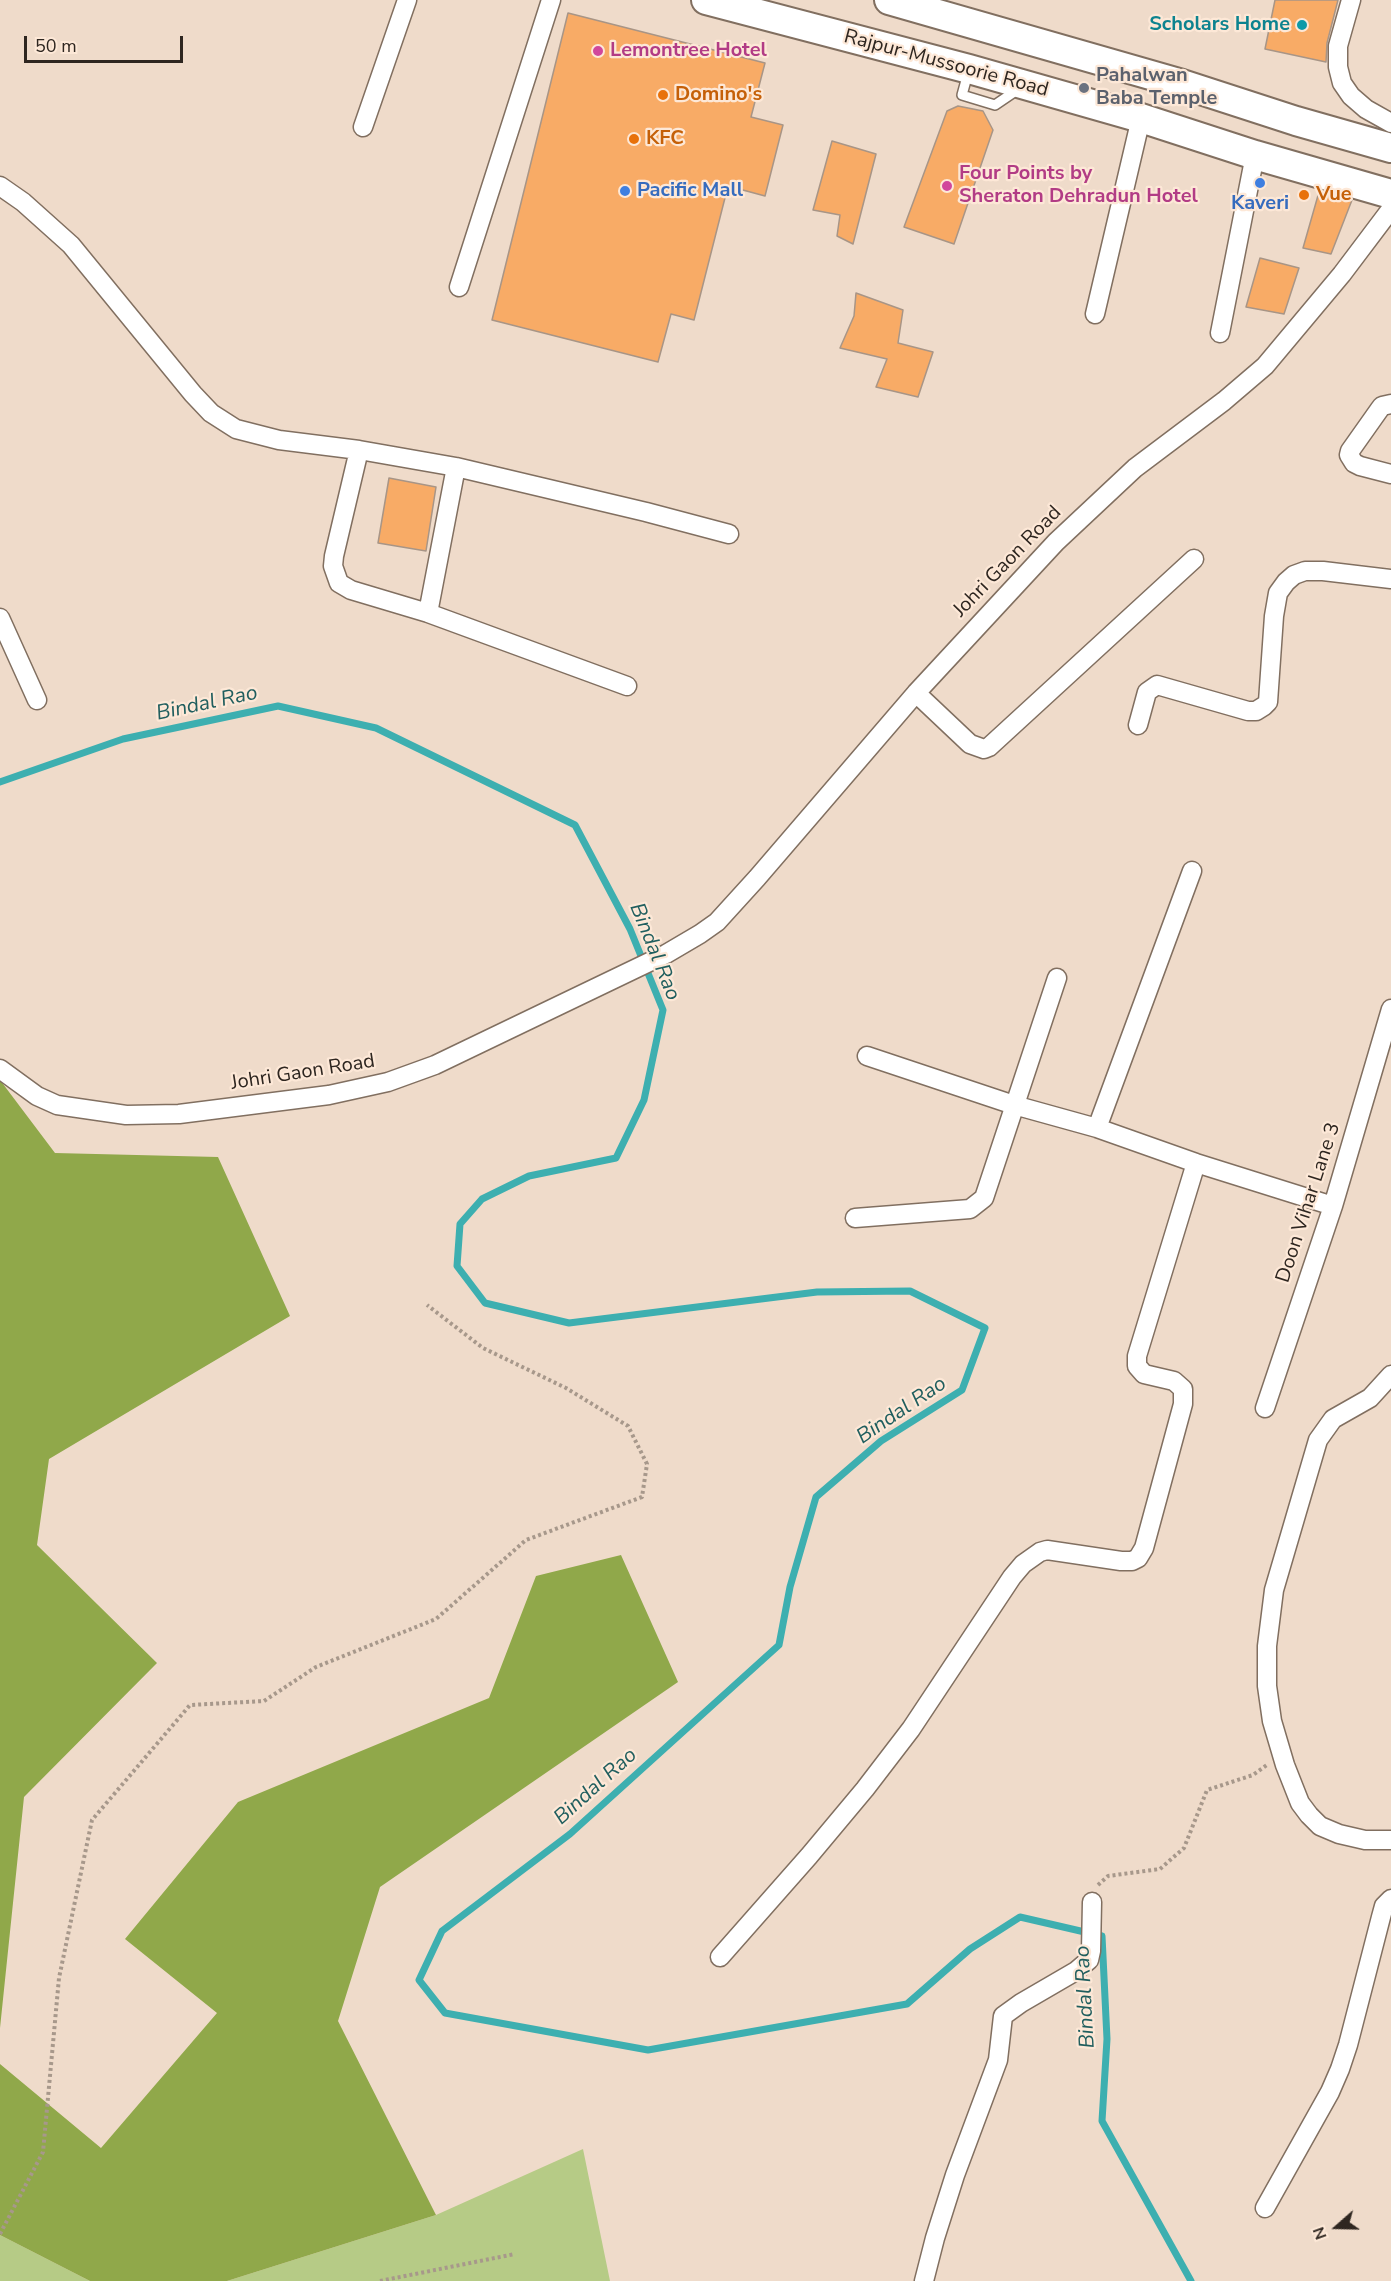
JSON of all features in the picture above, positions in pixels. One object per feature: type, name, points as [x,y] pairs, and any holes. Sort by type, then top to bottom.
[{"type":"main road","name":"Rajpur-Mussoorie Road","points":[[706,0],[969,69],[1141,118],[1255,155],[1391,194]]},
{"type":"main road","points":[[889,0],[1182,84],[1296,121],[1391,148]]},
{"type":"street","points":[[363,127],[407,0]]},
{"type":"street","points":[[459,286],[551,0]]},
{"type":"street","points":[[1351,0],[1338,46],[1340,75],[1352,96],[1366,109],[1391,123]]},
{"type":"street","points":[[1095,314],[1141,118]]},
{"type":"street","points":[[1220,333],[1255,155]]},
{"type":"street","points":[[0,186],[23,202],[71,245],[211,413],[236,429],[279,440],[358,450],[456,467],[729,534]]},
{"type":"street","name":"Johri Gaon Road","points":[[0,1069],[38,1096],[57,1105],[126,1115],[179,1114],[329,1095],[388,1082],[435,1065],[666,954],[717,922],[783,849],[916,693],[1056,542],[1135,468],[1224,401],[1265,366],[1391,209]]},
{"type":"street","points":[[1356,255],[1391,230]]},
{"type":"street","points":[[1391,404],[1382,406],[1378,410],[1349,455],[1354,463],[1360,466],[1391,474]]},
{"type":"street","points":[[358,450],[334,556],[335,576],[339,583],[351,590],[428,613],[627,686]]},
{"type":"street","points":[[428,613],[456,467]]},
{"type":"street","points":[[916,693],[970,744],[984,749],[989,747],[1194,559]]},
{"type":"street","points":[[1138,725],[1147,692],[1157,685],[1248,711],[1256,711],[1264,706],[1268,702],[1274,616],[1278,593],[1294,575],[1305,571],[1323,571],[1391,579]]},
{"type":"street","points":[[0,618],[5,642],[37,700]]},
{"type":"street","points":[[1097,1128],[1192,871]]},
{"type":"street","points":[[855,1218],[970,1209],[984,1198],[1057,978]]},
{"type":"street","name":"Doon Vihar Lane 3","points":[[1265,1408],[1333,1206],[1391,1009]]},
{"type":"street","points":[[867,1056],[1014,1105],[1097,1128],[1196,1163],[1333,1206]]},
{"type":"street","points":[[720,1957],[872,1780],[911,1729],[1012,1576],[1023,1564],[1047,1550],[1132,1561],[1138,1558],[1144,1548],[1183,1404],[1183,1389],[1174,1381],[1144,1374],[1137,1366],[1137,1356],[1196,1163]]},
{"type":"street","points":[[1391,1375],[1370,1398],[1333,1419],[1318,1440],[1274,1590],[1267,1646],[1267,1686],[1272,1721],[1300,1803],[1308,1815],[1320,1826],[1339,1834],[1365,1840],[1391,1840]]},
{"type":"street","points":[[1265,2208],[1330,2092],[1340,2069],[1351,2035],[1380,1917],[1384,1906],[1391,1899]]},
{"type":"street","points":[[924,2281],[955,2175],[998,2060],[1003,2016],[1076,1971],[1089,1960],[1092,1902]]},
{"type":"path","points":[[0,2234],[43,2152],[59,1978],[92,1820],[190,1705],[264,1701],[316,1667],[436,1619],[526,1540],[642,1497],[647,1464],[628,1426],[566,1388],[483,1348],[427,1305]]},
{"type":"path","points":[[1092,1902],[1098,1885],[1108,1876],[1160,1869],[1184,1848],[1207,1790],[1253,1775],[1282,1753]]},
{"type":"path","points":[[380,2281],[515,2254]]},
{"type":"green space","points":[[0,1080],[55,1153],[218,1157],[290,1316],[49,1459],[37,1545],[157,1663],[24,1797],[0,2028]]},
{"type":"green space","points":[[621,1555],[678,1682],[380,1887],[338,2021],[436,2215],[227,2281],[90,2281],[0,2235],[0,2064],[101,2148],[217,2013],[125,1939],[238,1802],[489,1698],[536,1576]]},
{"type":"green space","points":[[583,2149],[610,2281],[227,2281],[436,2215]]},
{"type":"green space","points":[[0,2235],[90,2281],[0,2281]]},
{"type":"building","name":"Scholars Home","points":[[1275,0],[1338,0],[1327,43],[1326,62],[1265,49]]},
{"type":"building","name":"Pacific Mall","points":[[568,13],[765,63],[751,117],[783,125],[765,196],[728,186],[694,320],[671,314],[658,362],[492,320]]},
{"type":"building","points":[[958,106],[983,111],[993,130],[954,244],[904,227],[947,111]]},
{"type":"building","points":[[832,141],[876,154],[853,244],[837,236],[840,215],[813,210]]},
{"type":"building","points":[[1319,192],[1352,200],[1331,254],[1303,248]]},
{"type":"building","points":[[1260,258],[1299,268],[1284,314],[1246,307]]},
{"type":"building","points":[[856,293],[903,310],[898,343],[933,352],[918,397],[876,387],[887,359],[840,348],[854,316]]},
{"type":"building","points":[[389,478],[436,487],[426,551],[378,543]]},
{"type":"waterway","name":"Bindal Rao","points":[[0,782],[123,739],[278,706],[376,728],[575,825],[630,929],[663,1010],[644,1100],[616,1158],[529,1176],[482,1199],[460,1224],[457,1266],[485,1303],[569,1323],[817,1292],[910,1291],[985,1328],[962,1390],[881,1441],[816,1497],[790,1587],[779,1645],[570,1834],[442,1931],[419,1980],[445,2013],[648,2050],[907,2004],[970,1949],[1020,1917],[1102,1936],[1107,2039],[1102,2121],[1191,2281]]},
{"type":"place","name":"Scholars Home","points":[[1302,25]]},
{"type":"place","name":"Lemontree Hotel","points":[[598,51]]},
{"type":"place","name":"Pahalwan Baba Temple","points":[[1084,88]]},
{"type":"place","name":"Domino's","points":[[663,95]]},
{"type":"place","name":"KFC","points":[[634,139]]},
{"type":"place","name":"Kaveri","points":[[1260,183]]},
{"type":"place","name":"Four Points by Sheraton Dehradun Hotel","points":[[947,186]]},
{"type":"place","name":"Pacific Mall","points":[[625,191]]},
{"type":"place","name":"Vue","points":[[1304,195]]}]
